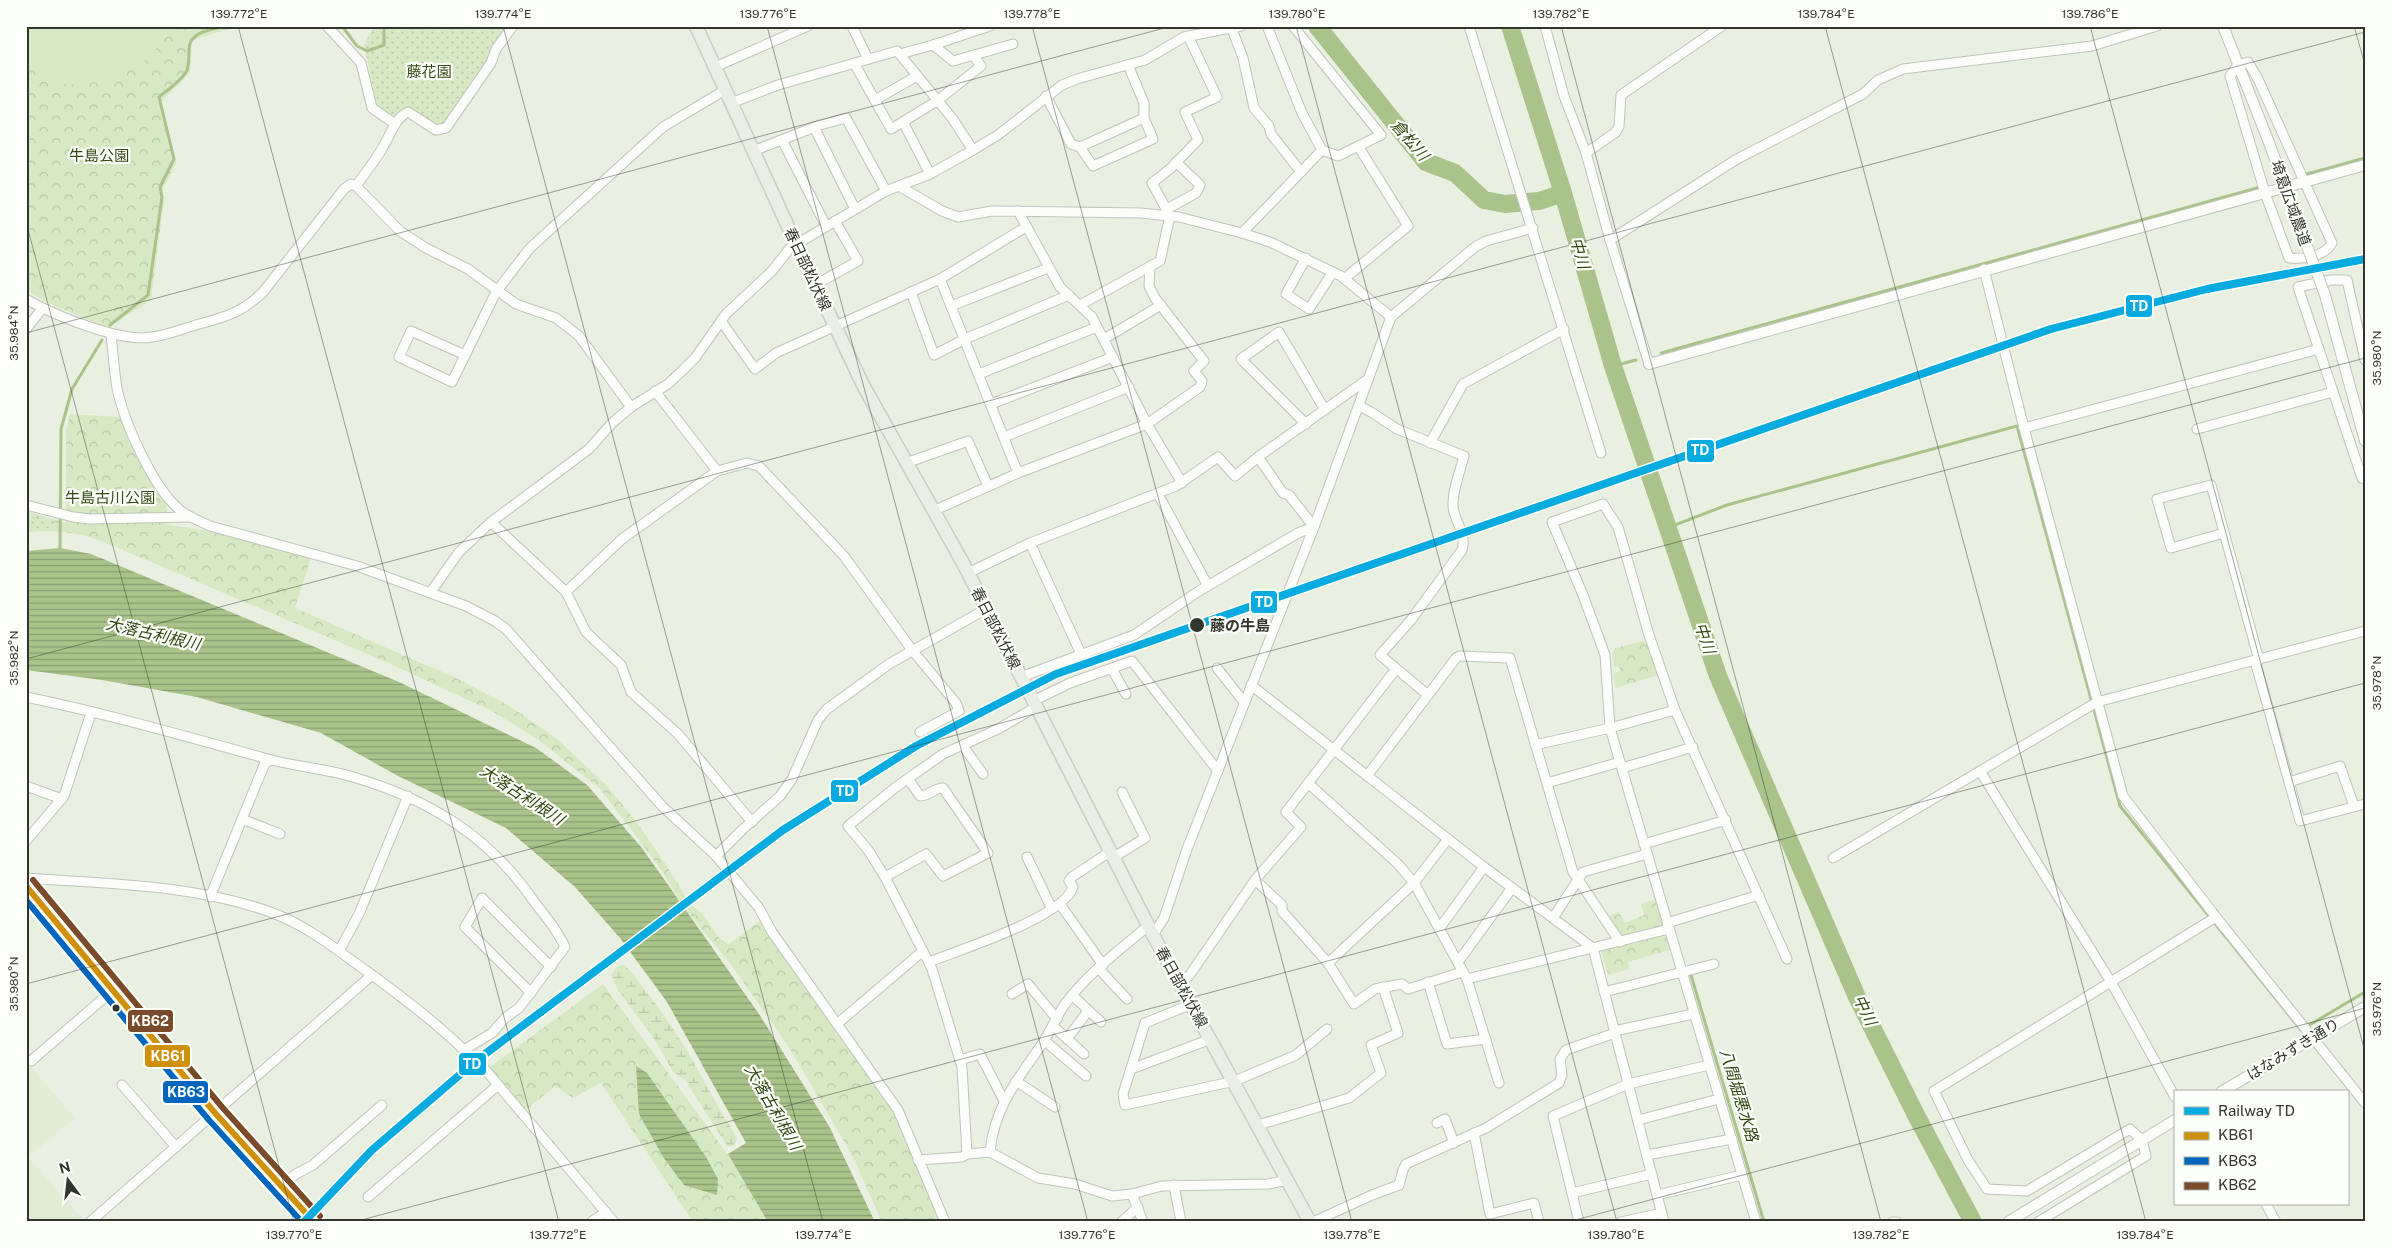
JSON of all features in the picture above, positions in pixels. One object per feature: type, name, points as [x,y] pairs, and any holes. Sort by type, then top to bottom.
[{"type":"main road","name":"春日部松伏線","points":[[696,26],[863,385],[968,573],[1151,930],[1311,1222]]},
{"type":"street","points":[[327,26],[362,63],[372,108],[394,124]]},
{"type":"street","points":[[356,186],[383,148],[394,124],[408,112],[436,130],[446,128],[491,63],[496,50],[513,26]]},
{"type":"street","points":[[715,67],[808,26]]},
{"type":"street","points":[[852,26],[868,59]]},
{"type":"street","points":[[900,54],[934,45],[990,26]]},
{"type":"street","points":[[1267,26],[1302,113],[1322,150],[1338,156],[1380,134],[1293,26]]},
{"type":"street","points":[[1469,26],[1601,453]]},
{"type":"street","points":[[1545,26],[1564,96],[1586,152],[1610,240],[1648,364],[1984,269],[2365,165]]},
{"type":"street","points":[[1586,152],[1616,132],[1619,126],[1621,95],[1722,26]]},
{"type":"street","points":[[1610,240],[1737,159],[1864,94],[1878,80],[1903,70],[2092,46],[2157,26]]},
{"type":"street","name":"埼葛広域農道","points":[[2223,26],[2268,140],[2325,295],[2365,441]]},
{"type":"street","points":[[430,593],[459,552],[491,522],[589,449],[612,422],[631,407],[668,384],[695,358],[721,321],[740,299],[772,271],[790,248],[886,191],[930,174],[973,150],[998,135],[1046,96],[1077,79],[1145,60],[1168,44],[1188,36],[1236,27],[1254,108],[1268,126],[1271,134],[1301,172]]},
{"type":"street","points":[[1080,306],[1160,261],[1169,213],[1152,183],[1171,168],[1198,140],[1185,112],[1217,97],[1188,36]]},
{"type":"street","points":[[934,45],[953,61],[1013,44]]},
{"type":"street","points":[[731,103],[778,84],[897,51],[952,118],[973,150]]},
{"type":"street","points":[[854,63],[891,129],[937,101],[982,66],[973,55]]},
{"type":"street","points":[[2248,62],[2258,78],[2332,243],[2318,255],[2304,259],[2289,258],[2265,192],[2230,76],[2238,65],[2248,62]]},
{"type":"street","points":[[1046,96],[1071,144],[1080,147],[1093,166],[1153,139],[1144,118],[1144,103],[1128,65]]},
{"type":"street","points":[[875,100],[917,76]]},
{"type":"street","points":[[465,355],[412,331],[399,357],[452,382],[496,292],[530,248],[663,127],[726,90]]},
{"type":"street","points":[[753,151],[814,127],[846,118],[886,191]]},
{"type":"street","points":[[1080,147],[1144,118]]},
{"type":"street","points":[[902,122],[930,174]]},
{"type":"street","points":[[814,127],[855,209]]},
{"type":"street","points":[[782,140],[826,226]]},
{"type":"street","points":[[1344,279],[1408,226],[1358,146]]},
{"type":"street","points":[[1242,233],[1322,150]]},
{"type":"street","points":[[1169,213],[1196,193],[1200,184],[1176,162]]},
{"type":"street","points":[[26,299],[42,309],[111,334],[151,338],[227,317],[248,307],[264,292],[344,189],[351,184],[356,186],[400,231],[426,248],[468,269],[496,292],[516,304],[556,318],[569,328],[579,336],[631,407]]},
{"type":"street","points":[[898,186],[942,211],[958,217],[992,211],[1169,213],[1270,242],[1306,258],[1344,279],[1392,318]]},
{"type":"street","points":[[1018,211],[1060,287],[1092,317],[1148,424],[1182,482]]},
{"type":"street","points":[[815,285],[858,260],[835,221]]},
{"type":"street","points":[[721,321],[755,369],[776,353],[940,279],[1026,227]]},
{"type":"street","points":[[990,1152],[992,1135],[1000,1108],[1016,1081],[1045,1041],[1063,1007],[1101,967],[1164,918],[1188,849],[1314,527],[1392,318],[1475,247],[1486,241],[1533,228]]},
{"type":"street","points":[[1306,258],[1286,294],[1309,308],[1333,272]]},
{"type":"street","points":[[932,511],[1018,473],[1148,424],[1200,387],[1202,381],[1194,370],[1204,361],[1161,305],[1149,286],[1150,266]]},
{"type":"street","points":[[951,306],[1048,268]]},
{"type":"street","points":[[1984,269],[2024,428],[2123,796],[2216,917],[2365,1103]]},
{"type":"street","points":[[940,279],[1018,473]]},
{"type":"street","points":[[2365,360],[2347,280],[2331,280],[2298,288],[2362,478],[2365,479]]},
{"type":"street","points":[[911,292],[934,355],[965,339],[1069,295]]},
{"type":"street","points":[[1104,339],[1161,305]]},
{"type":"street","points":[[26,328],[42,309]]},
{"type":"street","points":[[979,374],[1097,327]]},
{"type":"street","points":[[1430,443],[1463,384],[1564,329]]},
{"type":"street","points":[[1306,424],[1240,359],[1279,332],[1325,410]]},
{"type":"street","points":[[111,334],[117,388],[133,436],[147,463],[170,499],[190,517],[210,526],[357,566],[466,606],[506,629],[662,806],[716,856],[759,908],[772,932],[898,1110],[945,1222]]},
{"type":"street","points":[[2024,428],[2319,349]]},
{"type":"street","points":[[991,404],[1113,357]]},
{"type":"street","points":[[968,573],[1030,544],[1158,494],[1182,482],[1218,457],[1235,476],[1258,457],[1368,379]]},
{"type":"street","points":[[1004,437],[1129,387]]},
{"type":"street","points":[[656,391],[717,471]]},
{"type":"street","points":[[2197,430],[2333,392]]},
{"type":"street","points":[[1359,406],[1372,412],[1397,429],[1464,456],[1453,503],[1454,514],[1464,544],[1462,550],[1411,620],[1380,655],[1428,695]]},
{"type":"street","points":[[906,463],[968,441],[988,486]]},
{"type":"street","points":[[1258,457],[1283,493],[1289,494],[1314,527]]},
{"type":"street","points":[[566,592],[622,538],[717,471],[747,463],[760,466],[844,556],[912,650],[956,703],[960,711],[920,732]]},
{"type":"street","points":[[2224,533],[2171,548],[2157,499],[2211,485],[2224,533],[2289,782],[2300,821],[2365,804]]},
{"type":"street","points":[[1158,494],[1208,586]]},
{"type":"street","points":[[1756,1222],[1610,728],[1605,655],[1583,595],[1552,522],[1603,504],[1618,527],[1649,635],[1675,710],[1787,959]]},
{"type":"street","points":[[26,505],[60,514],[90,519],[190,517]]},
{"type":"street","points":[[491,522],[566,592],[586,632],[621,665],[631,692],[678,734],[752,822]]},
{"type":"street","points":[[1021,677],[1134,635],[1208,586],[1298,533],[1314,527]]},
{"type":"street","points":[[1030,544],[1081,654]]},
{"type":"street","points":[[716,856],[780,796],[792,779],[818,720],[827,709],[912,650],[986,609]]},
{"type":"street","points":[[1833,858],[2098,702],[2365,631]]},
{"type":"street","points":[[1367,776],[1456,658],[1460,656],[1510,658],[1573,872],[1620,942]]},
{"type":"street","points":[[967,1154],[960,1060],[929,962],[885,877],[868,850],[848,826],[943,754],[998,729],[1034,704],[1070,683],[1132,661],[1218,772]]},
{"type":"street","points":[[1218,668],[1244,702]]},
{"type":"street","points":[[1112,669],[1126,694]]},
{"type":"street","points":[[1180,982],[1190,976],[1255,880],[1301,827],[1286,812],[1363,713],[1368,702],[1396,669]]},
{"type":"street","points":[[1251,685],[1484,868],[1593,948],[1663,1217],[1621,1222]]},
{"type":"street","points":[[26,698],[226,746],[271,760],[352,776],[408,796],[455,821],[469,832],[501,858],[516,876],[565,947],[519,1008],[505,1018],[492,1033],[464,1050]]},
{"type":"street","points":[[1535,745],[1610,728],[1675,710]]},
{"type":"street","points":[[26,841],[62,799],[92,714]]},
{"type":"street","points":[[962,746],[983,774]]},
{"type":"street","points":[[1547,782],[1693,747]]},
{"type":"street","points":[[210,897],[265,763],[271,760]]},
{"type":"street","points":[[2289,782],[2340,766],[2354,806]]},
{"type":"street","points":[[1980,771],[2111,982],[2174,1096]]},
{"type":"street","points":[[885,877],[926,854],[943,876],[988,853],[943,788],[938,788],[926,796],[920,796],[908,779]]},
{"type":"street","points":[[1309,784],[1398,864],[1414,883],[1458,962],[1500,1083]]},
{"type":"street","points":[[26,786],[62,799]]},
{"type":"street","points":[[929,962],[1019,927],[1056,906],[1071,894],[1073,887],[1069,880],[1072,877],[1145,838],[1122,792]]},
{"type":"street","points":[[339,951],[359,914],[408,796]]},
{"type":"street","points":[[242,819],[280,834]]},
{"type":"street","points":[[1644,844],[1726,820]]},
{"type":"street","points":[[1328,963],[1414,883],[1448,839]]},
{"type":"street","points":[[1553,918],[1583,872],[1647,854]]},
{"type":"street","points":[[1027,857],[1056,906],[1127,999]]},
{"type":"street","points":[[1439,929],[1484,868]]},
{"type":"street","points":[[26,878],[175,890],[270,912],[300,925],[339,951],[438,1025],[477,1060],[497,1086],[614,1222]]},
{"type":"street","points":[[1255,880],[1282,905],[1282,911],[1328,963],[1354,1004],[1375,989],[1383,987],[1402,984],[1408,989],[1428,982],[1620,942],[1759,895]]},
{"type":"street","points":[[26,886],[215,1113],[314,1222]]},
{"type":"street","points":[[1458,962],[1512,888]]},
{"type":"street","points":[[531,993],[465,927],[482,898],[551,967]]},
{"type":"street","points":[[2038,1222],[2146,1156],[2142,1140],[2130,1129],[2027,1191],[1987,1189],[1968,1160],[1934,1091],[2216,917]]},
{"type":"street","points":[[837,1024],[923,951]]},
{"type":"street","points":[[1604,992],[1714,964]]},
{"type":"street","points":[[90,1222],[372,975]]},
{"type":"street","points":[[1428,982],[1448,1044],[1486,1039]]},
{"type":"street","points":[[1012,994],[1028,984],[1067,1039],[1084,1054]]},
{"type":"street","points":[[1258,1125],[1349,1098],[1381,1073],[1371,1045],[1398,1034],[1383,987]]},
{"type":"street","points":[[32,1060],[113,990]]},
{"type":"street","points":[[1073,996],[1101,1022]]},
{"type":"street","points":[[1192,1004],[1145,1023],[1123,1094],[1125,1105],[1234,1081],[1296,1055],[1327,1029]]},
{"type":"street","name":"はなみずき通り","points":[[2225,1090],[2310,1035],[2365,1007]]},
{"type":"street","points":[[1067,1039],[1088,1011]]},
{"type":"street","points":[[1311,1222],[1399,1185],[1406,1164],[1474,1133],[1559,1083],[1562,1075],[1560,1059],[1566,1050],[1615,1032],[1693,1014]]},
{"type":"street","points":[[1131,1069],[1211,1039]]},
{"type":"street","points":[[1045,1041],[1086,1076]]},
{"type":"street","points":[[960,1060],[980,1054],[1004,1101]]},
{"type":"street","points":[[1579,1222],[1553,1116],[1628,1084],[1709,1065]]},
{"type":"street","points":[[1016,1081],[1055,1107]]},
{"type":"street","points":[[122,1085],[176,1147]]},
{"type":"street","points":[[368,1197],[497,1086]]},
{"type":"street","points":[[1638,1120],[1719,1099]]},
{"type":"street","points":[[281,1186],[296,1174],[313,1166],[382,1105]]},
{"type":"street","points":[[1437,1123],[1445,1119],[1454,1143]]},
{"type":"street","points":[[2008,1222],[2174,1121]]},
{"type":"street","points":[[1474,1133],[1490,1214],[1534,1203],[1539,1222]]},
{"type":"street","points":[[1647,1155],[1732,1139]]},
{"type":"street","points":[[918,1160],[962,1157],[967,1154],[990,1152],[1038,1178],[1075,1184],[1112,1196],[1132,1194],[1174,1185],[1268,1184],[1288,1180]]},
{"type":"street","points":[[1572,1193],[1652,1174]]},
{"type":"street","points":[[1657,1195],[1742,1175]]},
{"type":"street","points":[[1174,1185],[1181,1222]]},
{"type":"street","points":[[1132,1194],[1143,1222]]},
{"type":"street","points":[[2267,1206],[2276,1222]]},
{"type":"street","points":[[1121,1222],[1138,1207]]},
{"type":"street","points":[[591,1222],[606,1212]]},
{"type":"shaded area","points":[[26,1061],[75,1118],[28,1157],[84,1220],[82,1222],[26,1222]]},
{"type":"green space","name":"牛島公園","points":[[26,26],[236,27],[192,40],[190,73],[161,102],[176,163],[162,191],[164,201],[151,300],[108,328],[48,303],[26,290]]},
{"type":"green space","points":[[26,26],[167,26],[158,47],[153,53],[129,71],[113,78],[95,82],[60,84],[46,79],[30,66],[27,55]]},
{"type":"green space","name":"藤花園","points":[[374,26],[509,26],[490,62],[448,123],[436,128],[408,112],[395,123],[377,106],[364,45]]},
{"type":"green space","name":"牛島古川公園","points":[[70,414],[121,417],[139,460],[167,502],[165,524],[212,532],[311,558],[295,608],[456,678],[508,705],[556,738],[607,786],[635,820],[691,905],[702,913],[720,939],[729,944],[761,920],[769,936],[894,1113],[942,1222],[882,1222],[852,1155],[787,1044],[732,966],[686,910],[657,864],[600,789],[536,738],[490,710],[386,662],[104,542],[66,532],[26,532],[26,511],[66,523],[66,430]]},
{"type":"green space","points":[[26,512],[57,524],[56,528],[26,529]]},
{"type":"green space","points":[[1642,641],[1648,643],[1659,675],[1615,688],[1614,673],[1620,671],[1619,666],[1614,667],[1612,654],[1615,648]]},
{"type":"green space","points":[[1656,899],[1663,924],[1661,927],[1621,935],[1609,916],[1619,912],[1625,923],[1644,915],[1641,904]]},
{"type":"green space","points":[[1663,936],[1667,937],[1670,950],[1628,962],[1630,969],[1608,975],[1602,954],[1604,950]]},
{"type":"green space","points":[[624,965],[656,1004],[685,1048],[734,1132],[737,1140],[733,1146],[727,1146],[685,1080],[673,1072],[655,1040],[618,990],[611,975],[618,966]]},
{"type":"green space","points":[[603,984],[731,1159],[768,1222],[693,1222],[601,1083],[573,1098],[555,1086],[521,1114],[486,1070]]},
{"type":"water","name":"大落古利根川","points":[[60,548],[91,554],[399,682],[536,748],[587,785],[642,848],[759,1014],[829,1126],[875,1222],[768,1222],[728,1154],[746,1143],[667,1002],[620,938],[575,887],[506,828],[398,776],[321,733],[197,697],[102,680],[26,670],[26,551]]},
{"type":"water","points":[[636,1066],[647,1073],[706,1157],[718,1179],[717,1195],[684,1185],[663,1157],[639,1114]]},
{"type":"waterway","points":[[110,325],[148,295],[162,197],[160,187],[174,159],[159,97],[185,74],[190,44],[193,39],[202,32],[225,26]]},
{"type":"waterway","points":[[342,26],[357,46],[367,51],[384,45],[384,26]]},
{"type":"waterway","name":"倉松川","points":[[1317,26],[1426,162],[1455,173],[1484,200],[1505,204],[1539,201],[1563,193]]},
{"type":"waterway","name":"中川","points":[[1510,26],[1563,193],[1613,366],[1718,676],[1857,997],[1916,1115],[1973,1222]]},
{"type":"waterway","points":[[2307,174],[2365,158]]},
{"type":"waterway","points":[[1661,353],[2257,188]]},
{"type":"waterway","points":[[62,551],[60,548],[61,429],[72,389],[102,340]]},
{"type":"waterway","points":[[1613,366],[1636,360]]},
{"type":"waterway","points":[[1667,528],[1727,505],[2017,426],[2120,806],[2301,1030],[2365,992]]},
{"type":"waterway","name":"八間堀悪水路","points":[[1691,975],[1764,1222]]},
{"type":"rail line","name":"TD","points":[[304,1222],[372,1150],[477,1060],[783,830],[916,746],[1056,674],[2051,329],[2207,289],[2365,259]]},
{"type":"transit line","name":"KB62","points":[[33,880],[222,1107],[320,1216]]},
{"type":"transit line","name":"KB61","points":[[26,886],[215,1113],[314,1222]]},
{"type":"transit line","name":"KB63","points":[[26,900],[208,1119],[302,1222]]},
{"type":"place","name":"藤の牛島","points":[[1197,625]]}]
